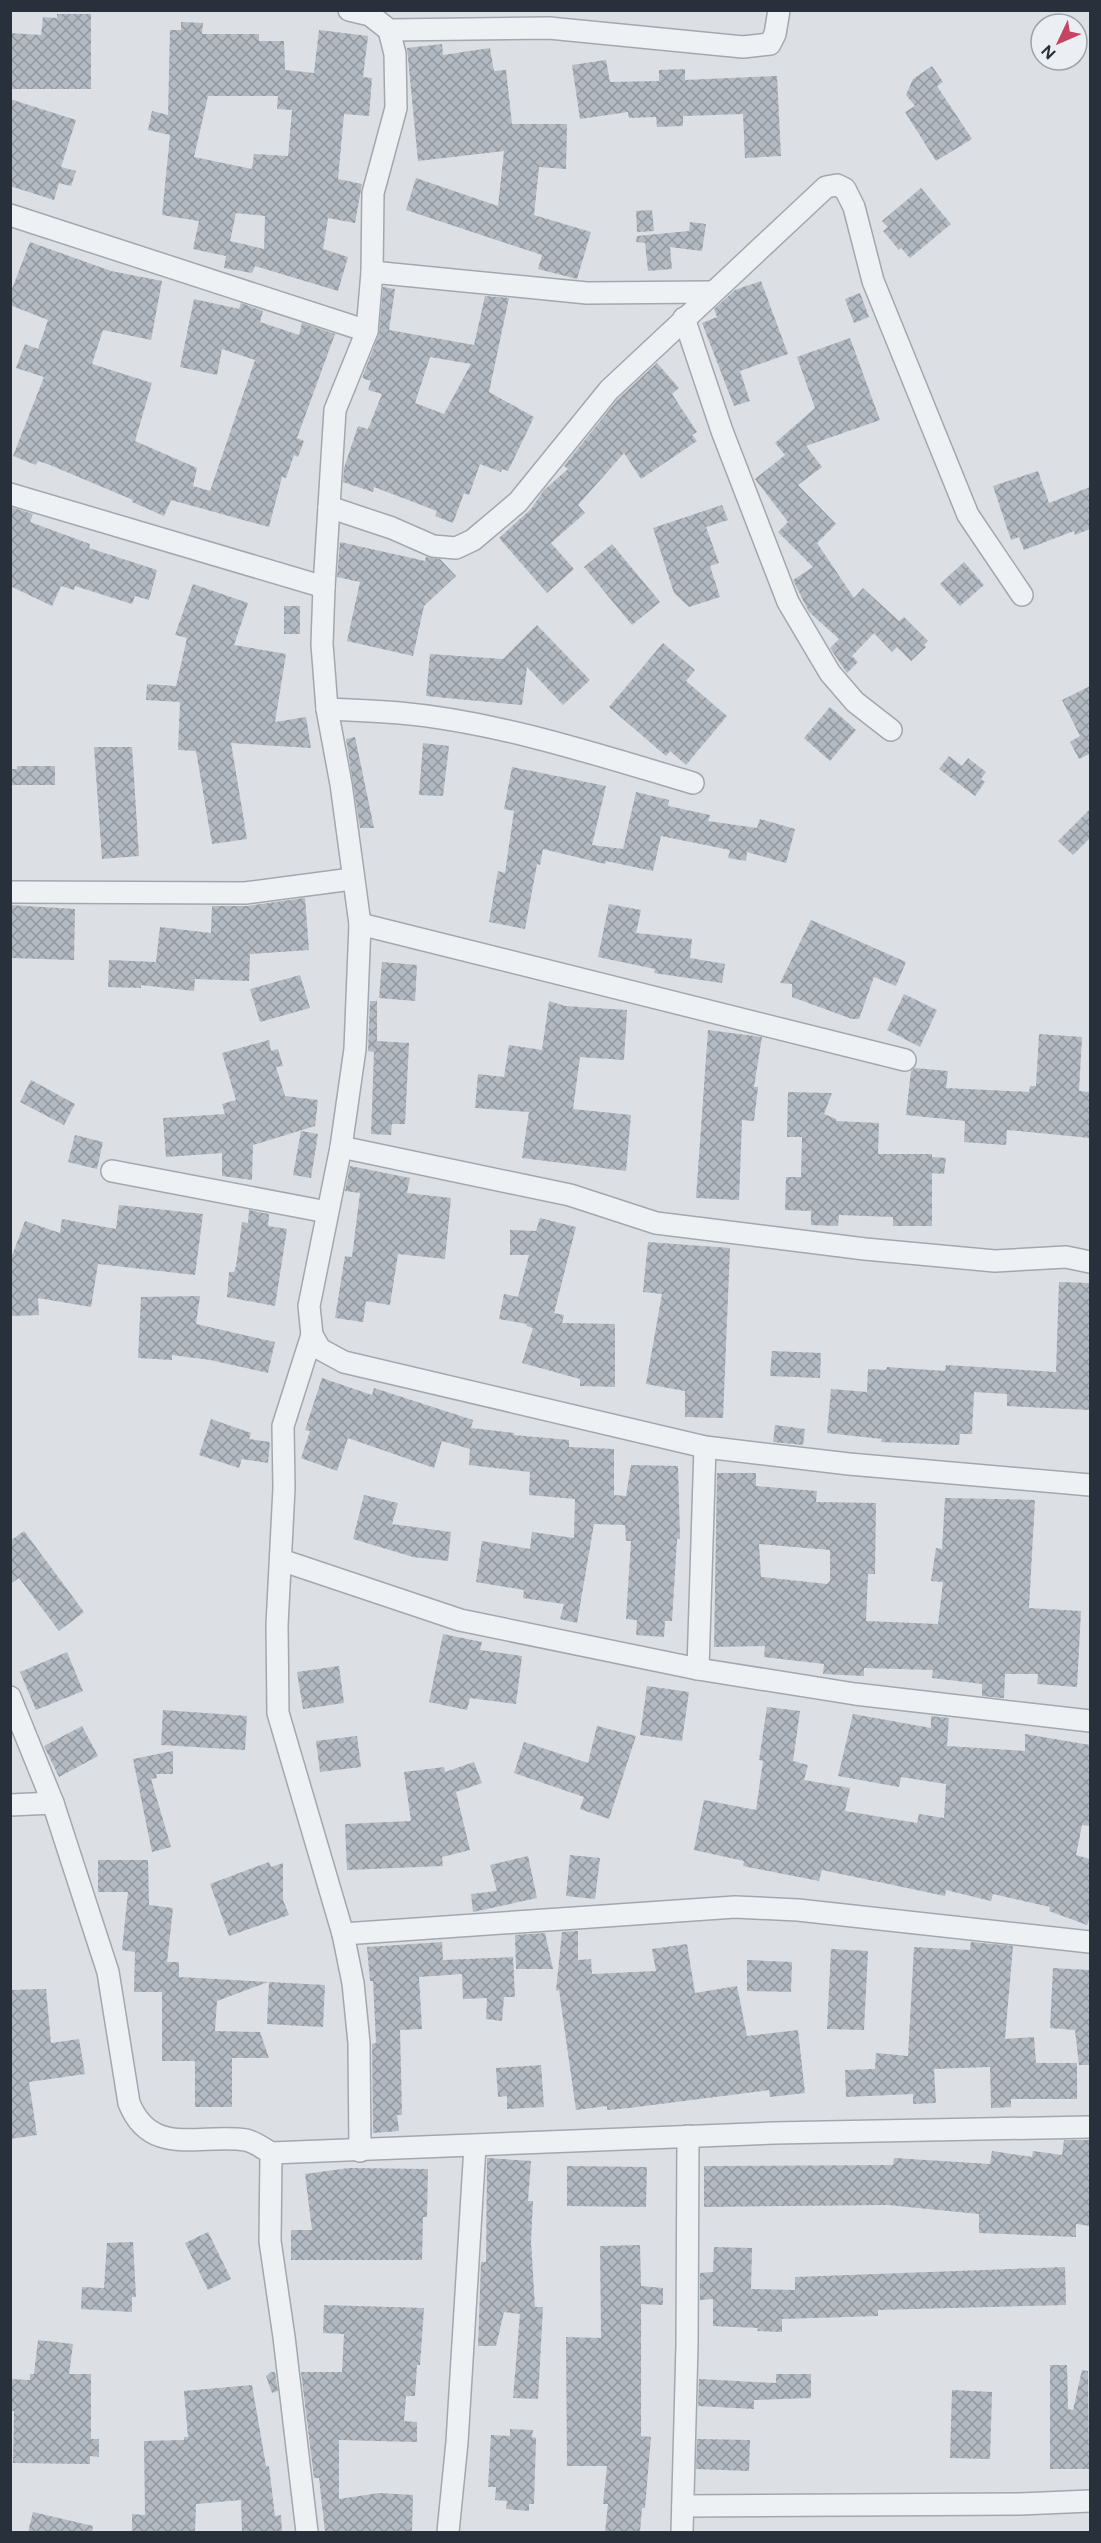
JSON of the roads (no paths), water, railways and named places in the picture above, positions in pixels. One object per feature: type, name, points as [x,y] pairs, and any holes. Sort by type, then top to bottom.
[{"type":"street","points":[[349,10],[370,15],[389,30],[395,54],[396,108],[373,193],[372,272],[367,331],[335,410],[322,644],[327,709],[341,784],[352,879],[360,924],[355,1049],[341,1147],[309,1306],[312,1335],[283,1426],[284,1488],[278,1713],[343,1934],[353,1983],[358,2043],[360,2151]]},
{"type":"street","points":[[389,30],[549,28],[743,47],[770,44],[775,34],[779,10]]},
{"type":"street","points":[[329,507],[433,546],[456,548],[473,540],[518,502],[609,390],[826,187],[837,185],[845,189],[854,207],[873,281],[968,515],[1022,595]]},
{"type":"street","points":[[10,215],[367,331]]},
{"type":"street","points":[[372,272],[587,292],[712,292]]},
{"type":"street","points":[[684,318],[723,431],[788,602],[830,673],[855,702],[891,730]]},
{"type":"street","points":[[10,494],[324,587]]},
{"type":"street","points":[[327,709],[401,713],[477,726],[572,748],[693,783]]},
{"type":"street","points":[[10,892],[245,893],[352,879]]},
{"type":"street","points":[[360,924],[905,1060]]},
{"type":"street","points":[[341,1147],[570,1195],[656,1223],[865,1249],[983,1260],[1066,1257],[1090,1262]]},
{"type":"street","points":[[112,1171],[327,1212]]},
{"type":"street","points":[[312,1335],[320,1349],[344,1362],[705,1447],[849,1464],[1090,1485]]},
{"type":"street","points":[[698,1669],[705,1447]]},
{"type":"street","points":[[281,1560],[460,1620],[698,1669],[855,1694],[1090,1721]]},
{"type":"street","points":[[10,1697],[53,1803],[108,1972],[129,2103],[135,2119],[146,2130],[161,2137],[249,2140],[271,2153],[688,2136],[1090,2127]]},
{"type":"street","points":[[10,1805],[53,1803]]},
{"type":"street","points":[[343,1934],[735,1907],[798,1910],[1090,1942]]},
{"type":"street","points":[[681,2532],[688,2136]]},
{"type":"street","points":[[448,2532],[457,2442],[475,2146]]},
{"type":"street","points":[[271,2153],[270,2241],[307,2532]]},
{"type":"street","points":[[682,2506],[1008,2505],[1090,2501]]}]
